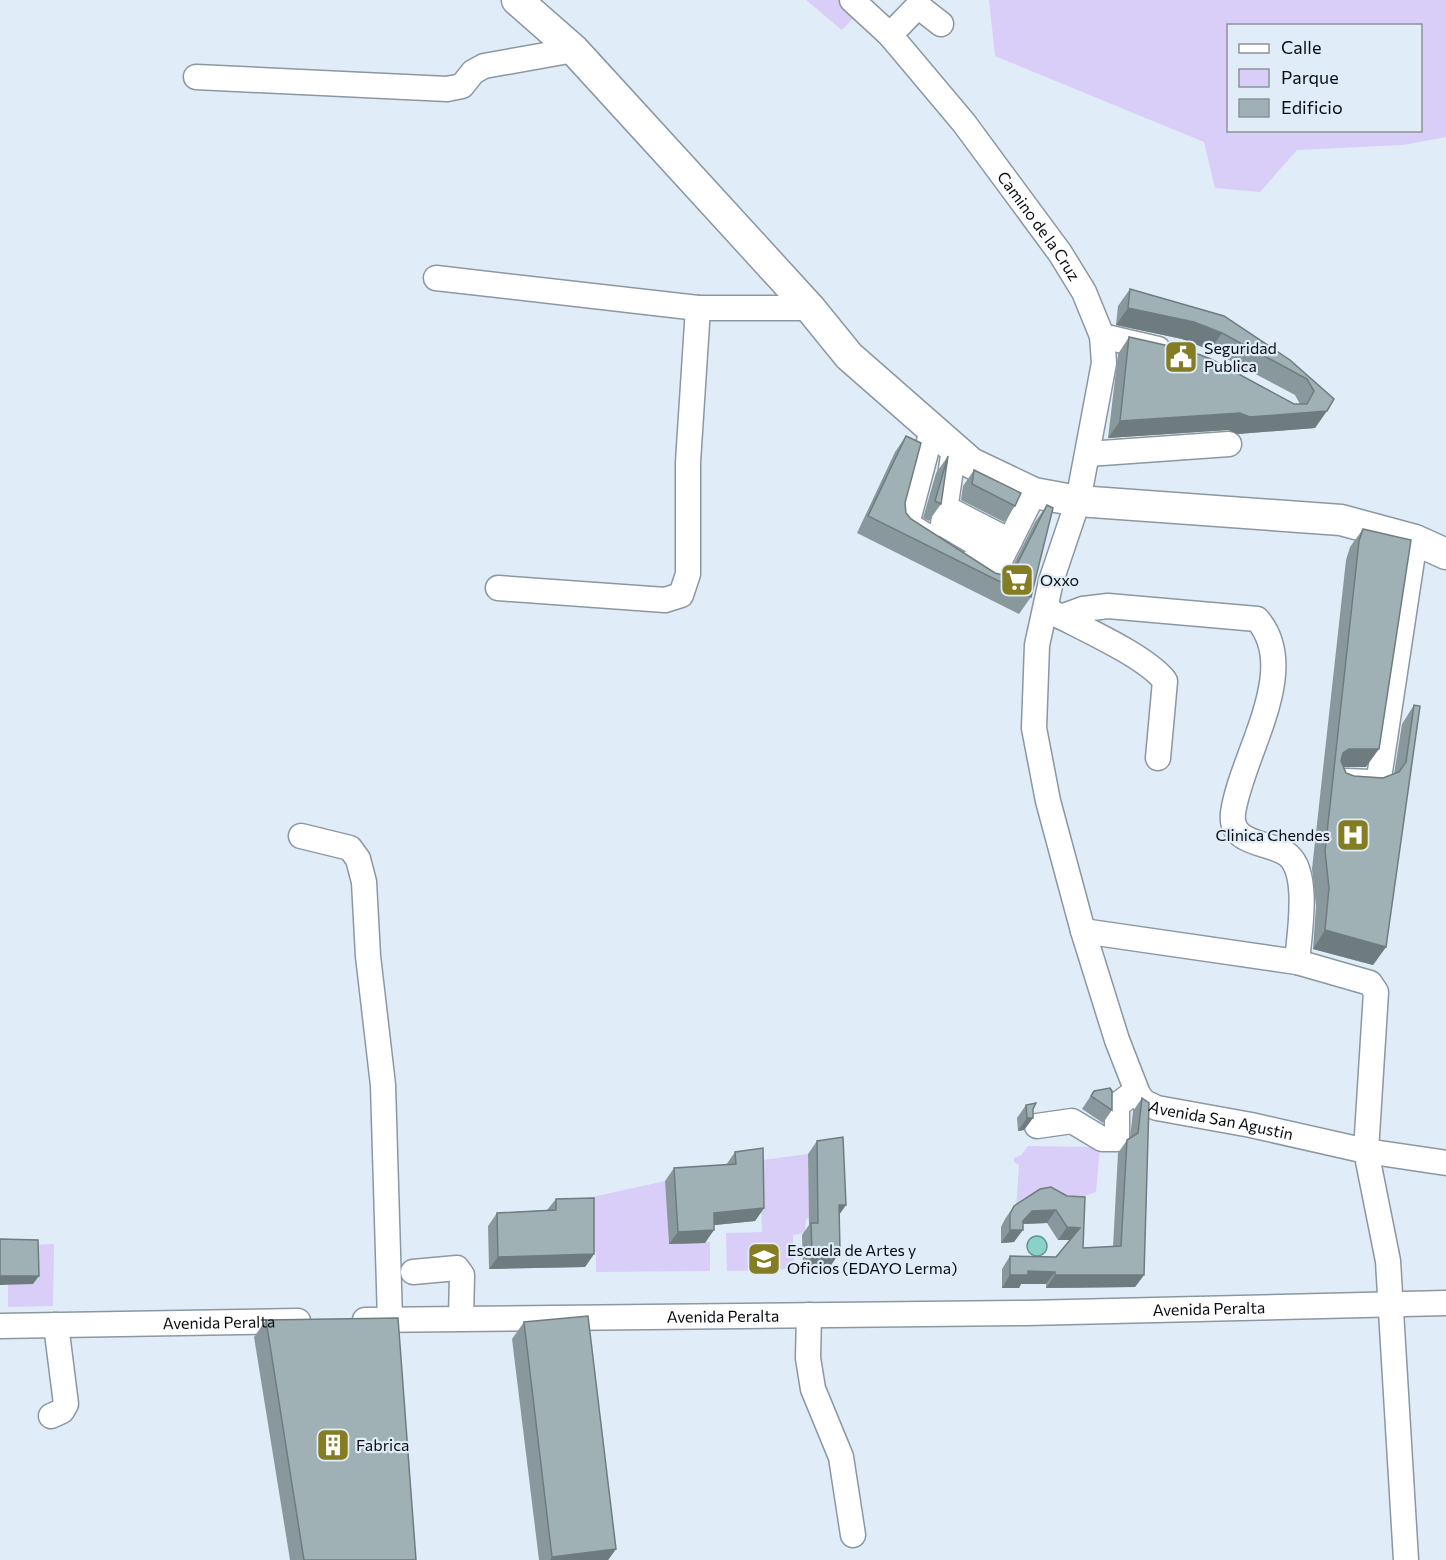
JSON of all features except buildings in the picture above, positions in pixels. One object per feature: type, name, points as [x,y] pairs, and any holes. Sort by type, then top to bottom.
[{"type":"main road","points":[[517,0],[574,50],[810,308],[849,356],[971,463],[1034,493],[1078,501],[1341,520],[1416,540],[1446,554]]},
{"type":"street","name":"Camino de la Cruz","points":[[852,0],[890,35],[964,123],[1060,253],[1084,292],[1102,336],[1104,363],[1078,501]]},
{"type":"street","points":[[890,35],[918,6],[941,24]]},
{"type":"street","points":[[196,77],[447,89],[462,86],[473,72],[484,66],[574,50]]},
{"type":"street","points":[[436,278],[698,308],[810,308]]},
{"type":"street","points":[[498,588],[665,600],[681,594],[688,574],[688,462],[698,308]]},
{"type":"street","points":[[1102,336],[1179,353]]},
{"type":"street","points":[[932,430],[907,524],[991,578],[1034,493]]},
{"type":"street","points":[[1088,454],[1229,444]]},
{"type":"street","points":[[954,449],[943,524],[1006,550]]},
{"type":"street","name":"Avenida San Agustin","points":[[1078,501],[1051,580],[1053,612],[1037,645],[1034,728],[1048,801],[1083,931],[1117,1040],[1136,1091],[1144,1102],[1157,1108],[1251,1125],[1366,1151]]},
{"type":"street","points":[[1342,780],[1371,782],[1379,778],[1416,540]]},
{"type":"street","points":[[1053,612],[1107,606],[1257,619],[1267,631],[1274,656],[1267,711],[1248,754],[1232,815],[1237,831],[1247,840],[1288,855],[1297,867],[1301,881],[1298,962]]},
{"type":"street","points":[[1053,612],[1159,673],[1165,681],[1158,758]]},
{"type":"street","points":[[301,836],[350,848],[358,860],[364,882],[368,956],[384,1085],[390,1320]]},
{"type":"street","points":[[1083,931],[1298,962],[1348,975],[1376,988],[1366,1151],[1388,1261],[1406,1560]]},
{"type":"street","points":[[1037,1126],[1072,1121],[1102,1139],[1117,1139],[1117,1105],[1136,1091]]},
{"type":"street","points":[[1366,1151],[1446,1163]]},
{"type":"street","points":[[413,1272],[457,1268],[462,1275],[461,1318]]},
{"type":"street","name":"Avenida Peralta","points":[[342,1320],[809,1315],[1446,1303]]},
{"type":"street","points":[[809,1315],[808,1358],[813,1389],[841,1457],[853,1535]]},
{"type":"street","name":"Avenida Peralta","points":[[0,1326],[319,1321]]},
{"type":"street","points":[[51,1416],[62,1411],[66,1404],[56,1325]]},
{"type":"green space","points":[[806,0],[870,0],[842,30]]},
{"type":"green space","points":[[989,0],[1446,0],[1446,137],[1403,145],[1297,150],[1260,192],[1215,188],[1204,142],[995,56]]},
{"type":"green space","points":[[1028,1146],[1100,1147],[1096,1192],[1079,1198],[1016,1210],[1019,1165],[1014,1162],[1014,1158],[1021,1155]]},
{"type":"green space","points":[[808,1154],[809,1218],[806,1219],[805,1233],[793,1235],[794,1269],[727,1271],[726,1233],[762,1232],[760,1184],[754,1161]]},
{"type":"green space","points":[[665,1181],[669,1244],[710,1242],[710,1271],[596,1272],[596,1252],[590,1252],[588,1198]]},
{"type":"green space","points":[[54,1244],[53,1306],[8,1307],[8,1284],[33,1245]]},
{"type":"shaded area","points":[[1033,1236],[1041,1236],[1047,1242],[1047,1250],[1041,1256],[1033,1256],[1027,1250],[1027,1242]]},
{"type":"place","name":"Seguridad Publica","points":[[1181,357]]},
{"type":"place","name":"Oxxo","points":[[1017,580]]},
{"type":"place","name":"Clinica Chendes","points":[[1353,835]]},
{"type":"place","name":"Escuela de Artes y Oficios (EDAYO Lerma)","points":[[764,1259]]},
{"type":"place","name":"Fabrica","points":[[333,1445]]}]
